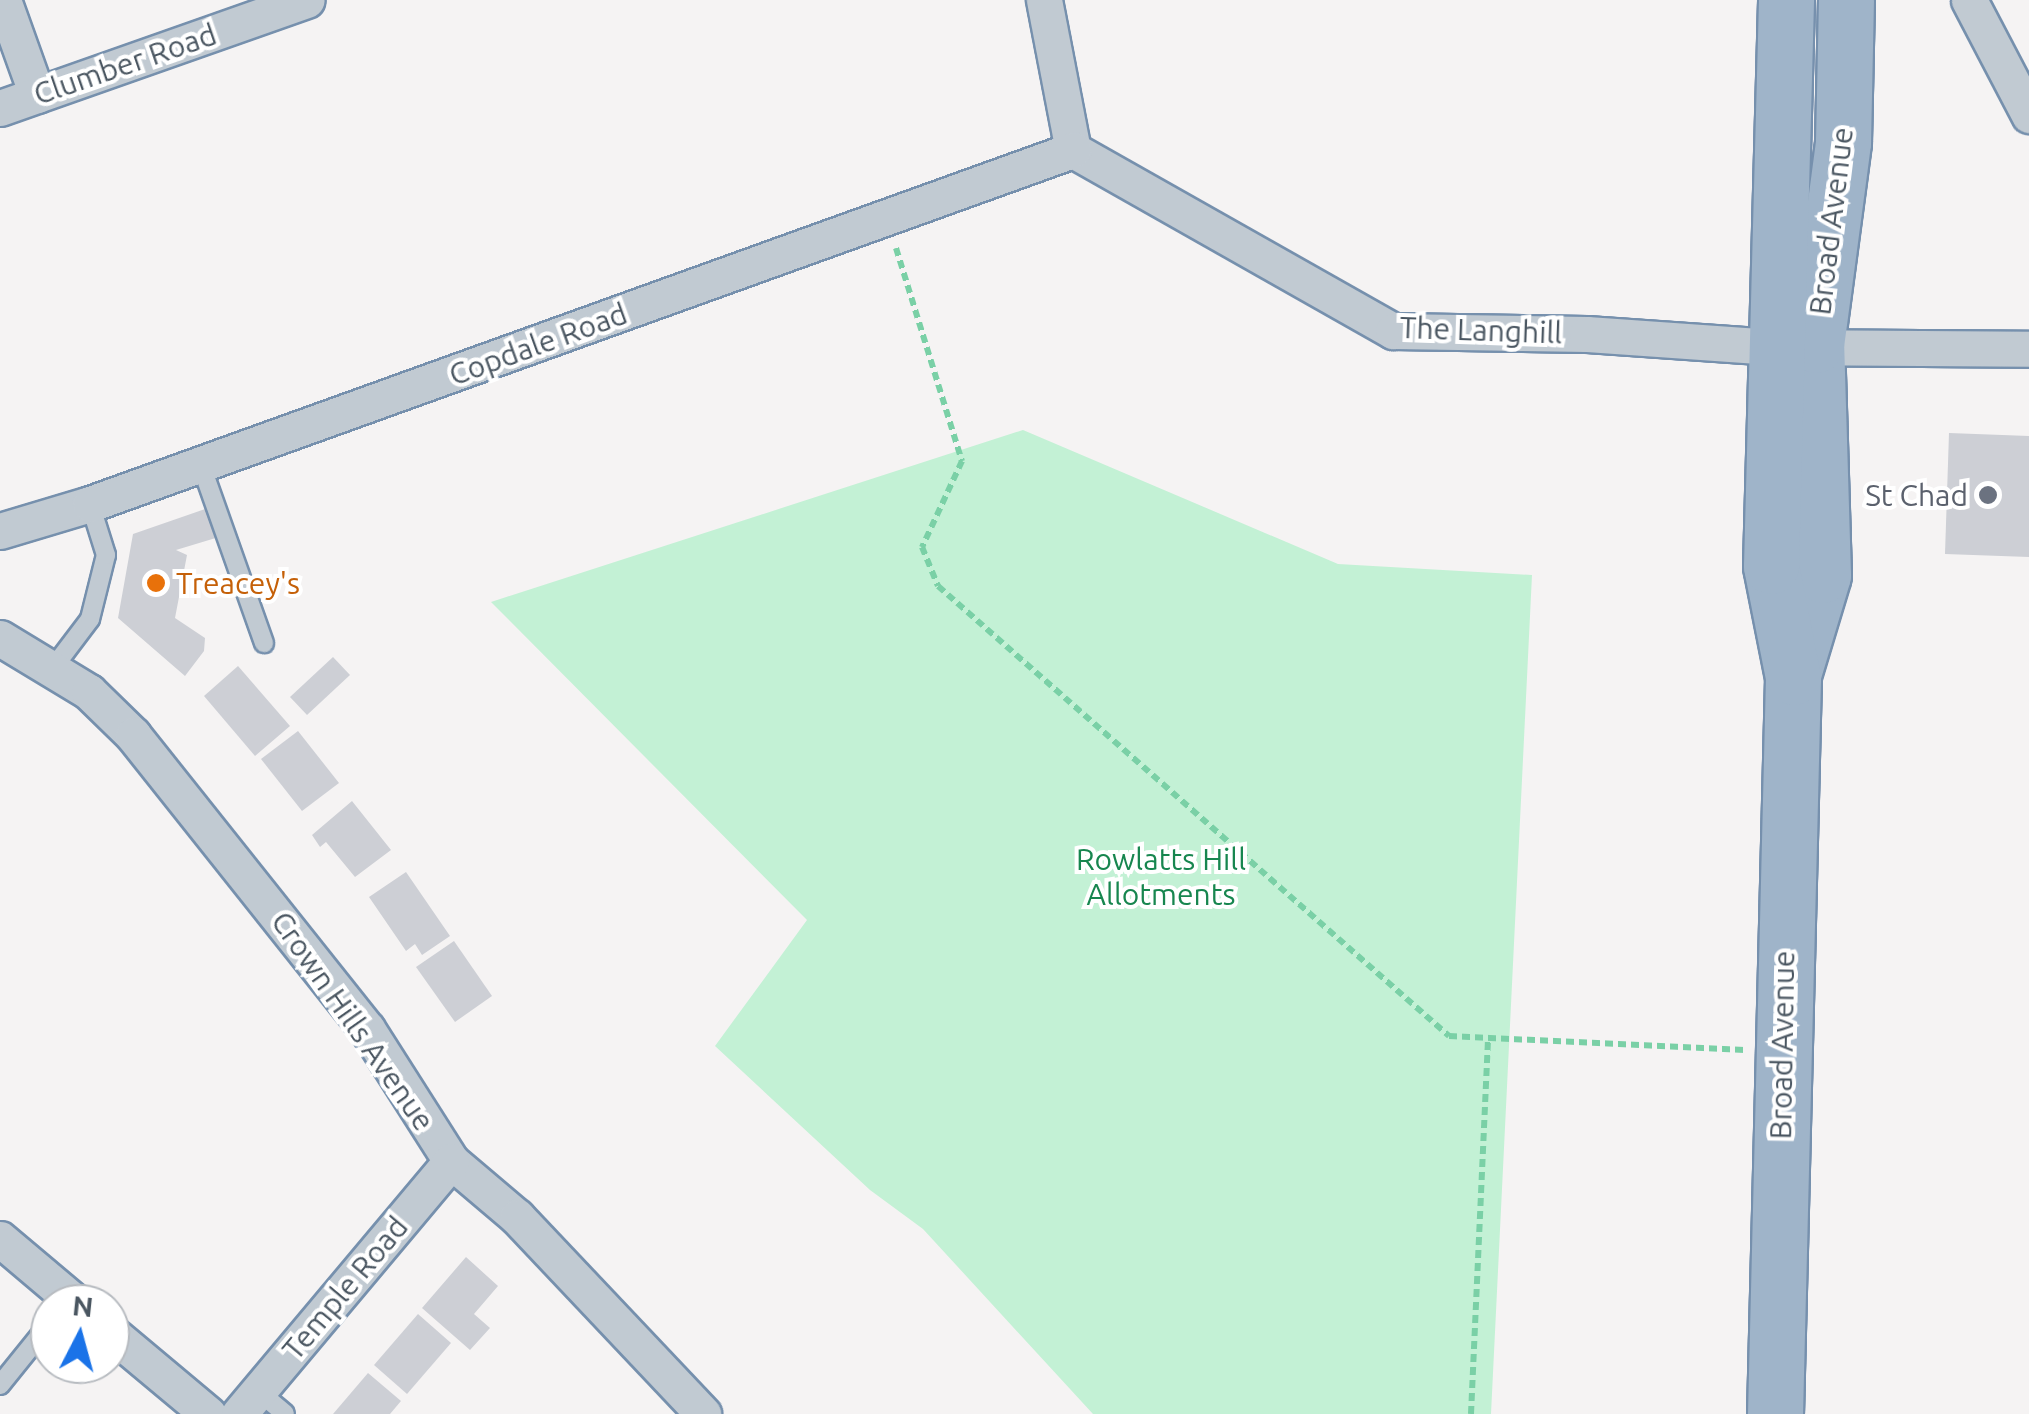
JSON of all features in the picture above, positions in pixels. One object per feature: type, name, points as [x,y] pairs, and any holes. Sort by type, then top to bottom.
[{"type":"highway","name":"Broad Avenue","points":[[1775,1414],[1792,677],[1823,575],[1795,346],[1786,0]]},
{"type":"highway","name":"Broad Avenue","points":[[1795,346],[1843,142],[1846,0]]},
{"type":"street","points":[[3,0],[37,94]]},
{"type":"street","name":"Clumber Road","points":[[0,108],[306,0]]},
{"type":"street","points":[[1044,0],[1073,150]]},
{"type":"street","points":[[1969,0],[2029,115]]},
{"type":"street","name":"Copdale Road","points":[[0,532],[201,465],[1073,150]]},
{"type":"street","name":"The Langhill","points":[[1073,150],[1393,332],[1587,334],[1795,346],[2029,349]]},
{"type":"street","name":"Crown Hills Avenue","points":[[0,638],[88,692],[133,735],[367,1030],[451,1162],[517,1217],[702,1414]]},
{"type":"street","name":"Temple Road","points":[[248,1402],[451,1162]]},
{"type":"street","points":[[0,1239],[44,1284]]},
{"type":"street","points":[[130,1349],[208,1414]]},
{"type":"lane","points":[[201,465],[264,642]]},
{"type":"lane","points":[[53,668],[90,618],[106,555],[90,504]]},
{"type":"lane","points":[[0,1385],[30,1350]]},
{"type":"lane","points":[[248,1402],[285,1414]]},
{"type":"path","points":[[887,218],[962,461],[922,547],[938,586],[1449,1036],[1781,1052]]},
{"type":"path","points":[[1471,1414],[1488,1037]]},
{"type":"green space","name":"Rowlatts Hill Allotments","points":[[1023,430],[1338,564],[1532,575],[1491,1414],[1093,1414],[923,1229],[870,1190],[715,1046],[807,920],[491,602]]},
{"type":"building","name":"St Chad","points":[[1949,433],[2029,436],[2029,557],[1945,554]]},
{"type":"building","points":[[208,508],[219,537],[176,550],[187,555],[175,618],[205,638],[204,651],[185,676],[118,618],[133,534]]},
{"type":"building","points":[[333,657],[350,675],[307,715],[290,697]]},
{"type":"building","points":[[238,666],[290,726],[255,756],[204,696]]},
{"type":"building","points":[[298,731],[339,783],[302,811],[261,759]]},
{"type":"building","points":[[352,801],[391,850],[355,877],[326,842],[320,847],[312,835]]},
{"type":"building","points":[[406,872],[450,936],[422,955],[415,944],[406,951],[369,897]]},
{"type":"building","points":[[454,941],[492,996],[455,1022],[416,967]]},
{"type":"building","points":[[466,1257],[498,1286],[474,1314],[490,1328],[470,1350],[422,1308]]},
{"type":"building","points":[[418,1314],[451,1343],[407,1394],[374,1365]]},
{"type":"building","points":[[368,1373],[401,1401],[390,1414],[333,1414]]},
{"type":"place","name":"St Chad","points":[[1988,495]]},
{"type":"place","name":"Treacey's","points":[[156,583]]}]
